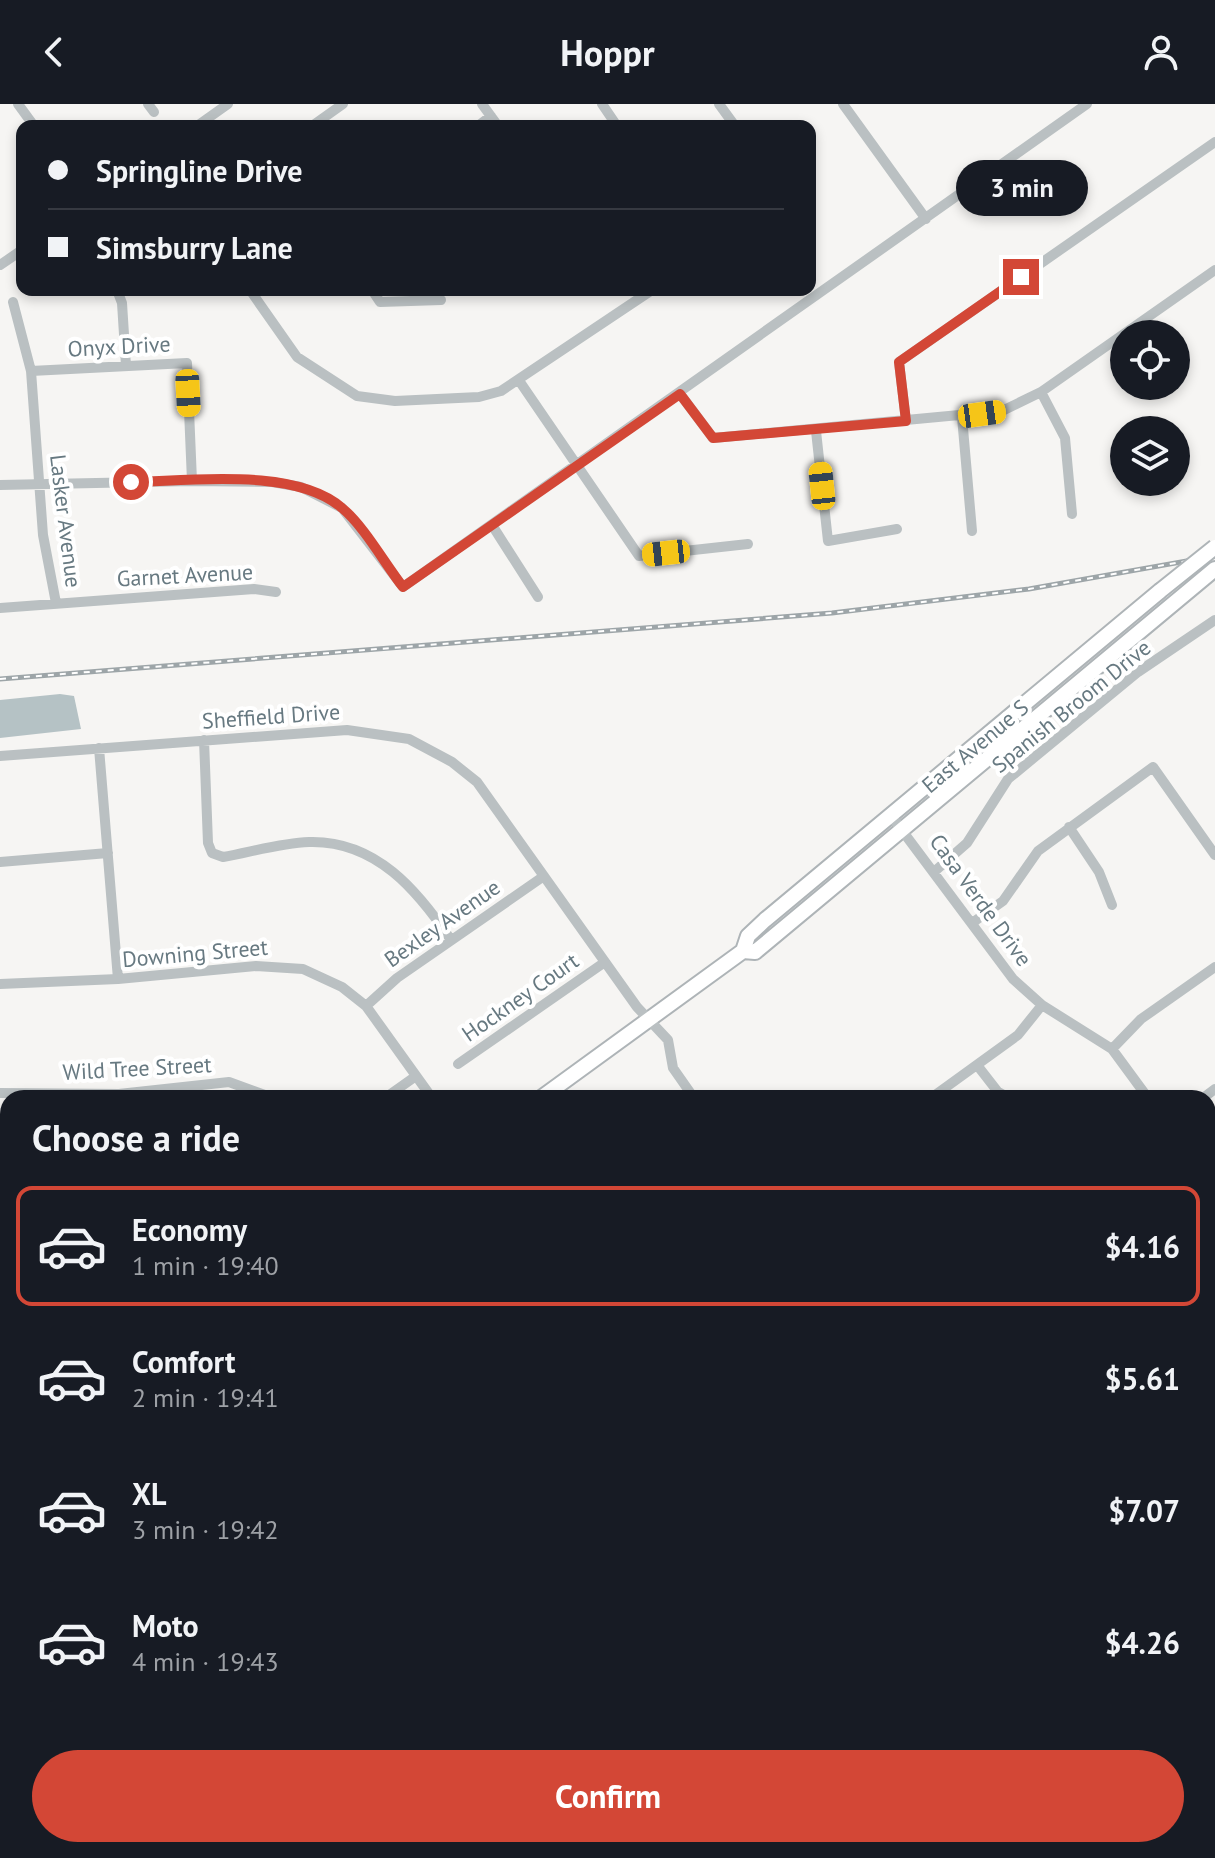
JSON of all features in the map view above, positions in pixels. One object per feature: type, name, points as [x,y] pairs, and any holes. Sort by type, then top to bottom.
[{"type":"main road","name":"East Avenue S","points":[[552,1090],[743,951],[748,936],[1215,547]]},
{"type":"main road","name":"East Avenue S","points":[[743,951],[755,952],[1215,569]]},
{"type":"street","points":[[205,120],[228,104]]},
{"type":"street","points":[[320,120],[343,104]]},
{"type":"street","points":[[482,104],[494,120]]},
{"type":"street","points":[[843,104],[926,219]]},
{"type":"street","points":[[0,485],[192,481],[272,482],[301,487],[342,508],[403,587],[680,394],[1080,106]]},
{"type":"street","points":[[486,120],[491,116]]},
{"type":"street","points":[[906,421],[899,362],[1215,142]]},
{"type":"street","points":[[680,394],[713,438],[816,431],[1002,411],[1041,392],[1215,270]]},
{"type":"street","points":[[119,296],[126,366]]},
{"type":"street","points":[[254,296],[297,357],[357,396],[395,401],[479,397],[520,382],[643,296]]},
{"type":"street","points":[[376,296],[380,302],[441,300]]},
{"type":"street","name":"Lasker Avenue","points":[[13,302],[31,371],[43,535],[56,603]]},
{"type":"street","name":"Onyx Drive","points":[[31,371],[187,363],[192,481]]},
{"type":"street","points":[[520,382],[639,556],[748,544]]},
{"type":"street","points":[[1041,392],[1065,438],[1072,514]]},
{"type":"street","points":[[962,417],[972,531]]},
{"type":"street","points":[[816,431],[828,541],[897,529]]},
{"type":"street","points":[[492,525],[538,597]]},
{"type":"street","name":"Garnet Avenue","points":[[0,608],[254,589],[276,592]]},
{"type":"street","name":"Spanish Broom Drive","points":[[935,871],[967,843],[1008,779],[1138,672],[1215,620]]},
{"type":"street","name":"Sheffield Drive","points":[[0,756],[347,730],[409,739],[452,762],[477,782],[605,962],[668,1040],[673,1068],[688,1090]]},
{"type":"street","points":[[204,740],[208,843],[212,853],[223,857],[310,842],[337,846],[367,856],[390,866],[412,886],[451,940]]},
{"type":"street","points":[[99,748],[118,979]]},
{"type":"street","points":[[972,923],[1003,901],[1038,851],[1153,767],[1215,855]]},
{"type":"street","name":"Casa Verde Drive","points":[[892,817],[1013,979],[1042,1005],[1112,1049],[1142,1090]]},
{"type":"street","points":[[1069,827],[1099,872],[1112,905]]},
{"type":"street","points":[[0,862],[108,853]]},
{"type":"street","name":"Bexley Avenue","points":[[366,1006],[397,978],[544,876]]},
{"type":"street","name":"Hockney Court","points":[[458,1064],[605,962]]},
{"type":"street","name":"Downing Street","points":[[0,984],[118,979],[285,966],[325,977],[366,1006],[426,1090]]},
{"type":"street","points":[[1112,1049],[1141,1019],[1215,967]]},
{"type":"street","points":[[942,1090],[1018,1035],[1042,1005]]},
{"type":"street","points":[[977,1065],[996,1090]]},
{"type":"street","points":[[396,1090],[416,1076]]},
{"type":"street","name":"Wild Tree Street","points":[[156,1090],[229,1082],[251,1090]]},
{"type":"shaded area","points":[[60,694],[74,696],[81,729],[0,738],[0,700]]},
{"type":"railway","points":[[0,679],[832,613],[1029,589],[1215,556]]},
{"type":"route","points":[[131,482],[272,482],[301,487],[342,508],[403,587],[680,394],[713,438],[906,421],[899,362],[1021,277]]}]
